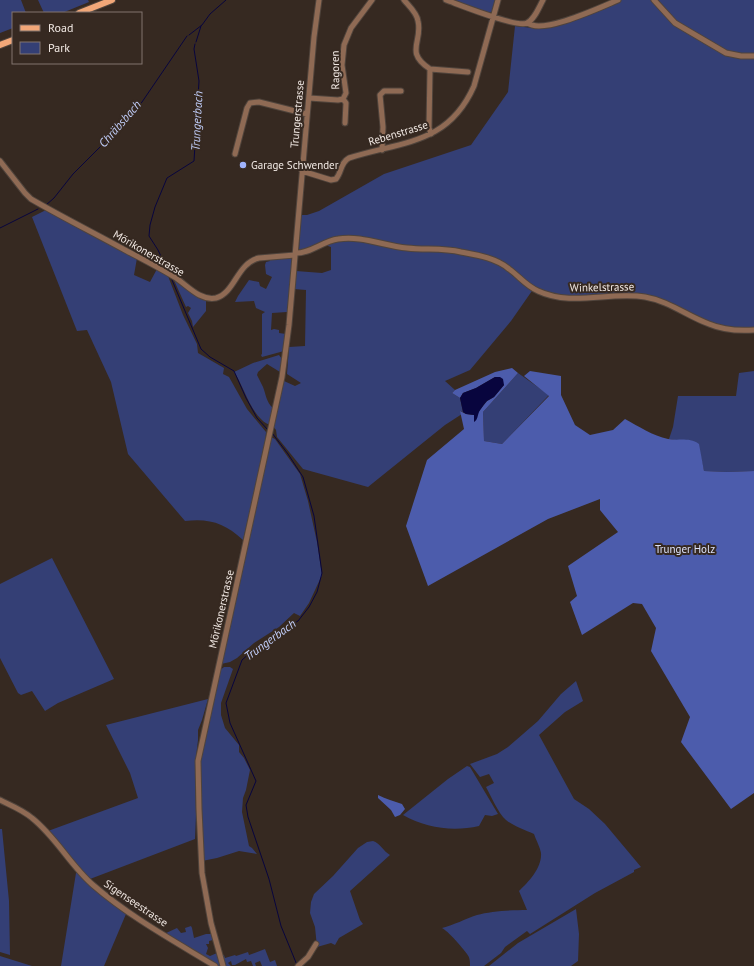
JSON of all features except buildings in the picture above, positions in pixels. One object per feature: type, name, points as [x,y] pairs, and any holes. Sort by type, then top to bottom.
[{"type":"main road","points":[[82,12],[112,0]]},
{"type":"main road","points":[[0,45],[12,40]]},
{"type":"street","name":"Trungerstrasse","points":[[295,254],[314,37],[319,0]]},
{"type":"street","name":"Ragoren","points":[[343,99],[346,92],[342,64],[344,45],[353,25],[372,0]]},
{"type":"street","points":[[404,0],[414,12],[418,20],[416,53],[420,62],[430,69],[468,72]]},
{"type":"street","points":[[446,0],[518,24],[528,23],[531,25],[540,26],[561,22],[618,0]]},
{"type":"street","name":"Rebenstrasse","points":[[302,171],[335,180],[338,178],[342,164],[348,159],[416,140],[440,129],[453,119],[468,99],[474,86],[498,0]]},
{"type":"street","points":[[528,23],[543,0]]},
{"type":"street","points":[[654,0],[675,23],[726,53],[741,56],[754,56]]},
{"type":"street","points":[[430,69],[431,134]]},
{"type":"street","points":[[382,150],[383,127],[380,95],[384,91],[401,91]]},
{"type":"street","name":"Ragoren","points":[[309,98],[343,99]]},
{"type":"street","name":"Ragoren","points":[[343,99],[346,103],[345,123]]},
{"type":"street","points":[[235,154],[247,106],[250,103],[258,102],[307,114]]},
{"type":"street","name":"Mörikonerstrasse","points":[[0,161],[31,199],[154,265],[204,297],[213,298],[222,295],[247,264],[254,259],[295,254],[338,239]]},
{"type":"street","name":"Winkelstrasse","points":[[338,239],[358,239],[407,248],[445,250],[491,259],[503,264],[522,281],[537,291],[556,297],[584,299],[628,296],[648,298],[675,307],[717,327],[754,330]]},
{"type":"street","name":"Mörikonerstrasse","points":[[223,966],[211,923],[202,873],[198,803],[198,761],[282,377],[289,325],[295,254]]},
{"type":"street","name":"Sigenseestrasse","points":[[0,800],[31,816],[44,828],[77,870],[106,897],[141,921],[215,966]]},
{"type":"street","points":[[299,965],[308,956],[316,944]]},
{"type":"green space","points":[[0,0],[21,0],[26,12],[12,12],[12,28],[0,33]]},
{"type":"green space","points":[[38,0],[88,0],[89,2],[64,12],[44,12]]},
{"type":"green space","points":[[453,0],[496,0],[492,12],[486,12]]},
{"type":"green space","points":[[610,0],[754,0],[754,329],[720,326],[710,323],[656,298],[580,297],[553,295],[534,288],[511,321],[470,370],[445,381],[455,390],[452,393],[460,398],[463,412],[460,411],[462,414],[445,425],[368,487],[303,469],[277,437],[276,430],[273,426],[284,381],[295,386],[301,383],[287,374],[289,347],[305,346],[306,290],[294,289],[296,271],[322,273],[331,270],[331,247],[328,246],[327,243],[304,251],[299,249],[301,215],[307,215],[319,211],[384,174],[471,145],[508,92],[515,26],[533,28],[607,7],[606,5]]},
{"type":"green space","points":[[46,210],[137,258],[134,275],[150,282],[157,269],[168,276],[183,315],[197,344],[198,353],[224,368],[223,374],[229,377],[247,409],[266,432],[265,447],[243,540],[230,529],[216,523],[202,520],[185,521],[128,454],[111,382],[87,330],[77,331],[32,217]]},
{"type":"green space","points":[[269,258],[291,258],[293,261],[287,312],[272,313],[271,330],[279,330],[279,333],[286,334],[284,351],[262,357],[262,314],[265,312],[256,308],[254,301],[235,302],[249,280],[259,282],[260,286],[266,289],[272,277],[266,274],[265,265],[266,262],[270,261]]},
{"type":"green space","points":[[173,278],[206,300],[206,311],[193,327],[188,313],[191,308],[188,306],[186,307]]},
{"type":"green space","points":[[279,355],[282,359],[280,372],[267,364],[258,372],[257,375],[268,401],[273,408],[270,425],[264,422],[253,409],[234,372],[253,363]]},
{"type":"green space","name":"Trunger Holz","points":[[512,368],[518,373],[483,412],[484,441],[502,444],[549,396],[524,376],[530,371],[561,376],[561,395],[575,425],[590,435],[613,430],[625,419],[662,438],[672,440],[688,440],[699,444],[704,471],[754,471],[754,793],[731,809],[681,742],[690,717],[651,651],[656,628],[642,604],[633,603],[582,635],[570,602],[577,596],[568,566],[618,532],[600,510],[600,499],[548,519],[428,586],[406,526],[427,460],[464,429],[460,411],[466,414],[474,415],[487,401],[494,397],[504,385],[495,377],[476,388],[463,393],[460,398],[452,393],[455,390],[495,372]]},
{"type":"green space","points":[[754,371],[754,471],[704,471],[698,444],[669,439],[673,427],[678,396],[736,396],[739,373]]},
{"type":"green space","points":[[518,373],[549,395],[502,444],[484,441],[483,412]]},
{"type":"green space","points":[[271,437],[275,439],[300,474],[308,501],[317,542],[322,575],[309,603],[300,616],[294,613],[279,627],[254,643],[237,658],[230,662],[221,664]]},
{"type":"green space","points":[[52,558],[114,679],[58,703],[45,711],[32,691],[21,695],[18,693],[0,658],[0,584]]},
{"type":"green space","points":[[224,667],[230,667],[233,669],[221,703],[221,715],[225,728],[239,745],[239,752],[250,770],[243,798],[242,812],[249,846],[257,854],[239,851],[202,861],[200,762],[218,672]]},
{"type":"green space","points":[[576,681],[583,701],[565,712],[539,735],[574,799],[589,809],[605,824],[641,867],[595,893],[530,934],[527,931],[505,947],[501,953],[484,966],[470,966],[470,960],[467,954],[442,928],[477,915],[502,911],[527,910],[519,891],[531,879],[537,869],[541,859],[541,853],[534,834],[512,824],[500,813],[486,787],[494,783],[489,774],[480,777],[470,764],[497,754],[508,747],[538,721],[561,694]]},
{"type":"green space","points":[[208,699],[198,730],[195,766],[195,839],[90,879],[48,831],[138,798],[130,773],[106,725]]},
{"type":"green space","points":[[467,766],[470,767],[498,814],[492,816],[485,815],[479,826],[459,829],[430,826],[403,815],[448,779]]},
{"type":"green space","points":[[378,795],[402,804],[405,809],[400,815],[395,817],[391,810],[378,798]]},
{"type":"green space","points":[[0,829],[2,829],[9,901],[10,955],[0,952]]},
{"type":"green space","points":[[373,841],[378,843],[390,855],[350,891],[360,920],[363,924],[339,938],[335,945],[331,943],[317,947],[315,927],[310,913],[311,902],[314,894],[333,876],[358,848],[367,842]]},
{"type":"green space","points":[[76,873],[78,873],[86,882],[126,914],[104,966],[61,966]]},
{"type":"green space","points":[[576,909],[579,934],[578,961],[571,966],[489,966],[518,943]]},
{"type":"green space","points":[[191,926],[194,938],[211,934],[213,940],[209,941],[209,944],[206,944],[208,948],[206,954],[210,956],[217,953],[221,966],[216,966],[164,934],[177,928],[181,933],[186,932],[185,928]]},
{"type":"green space","points":[[265,949],[270,962],[275,960],[277,966],[262,966],[260,961],[255,963],[256,966],[253,966],[251,961],[247,962],[246,959],[235,965],[232,965],[231,961],[228,963],[231,966],[225,966],[221,956],[224,955],[225,958],[248,952],[249,955]]},
{"type":"green space","points":[[0,956],[32,966],[0,966]]},
{"type":"shaded area","points":[[495,377],[500,377],[503,379],[504,385],[494,397],[485,403],[474,422],[474,415],[463,412],[460,398],[463,393],[476,388]]},
{"type":"waterway","name":"Chräbsbach","points":[[189,35],[202,25],[210,14],[226,0]]},
{"type":"waterway","name":"Trungerbach","points":[[196,42],[201,26]]},
{"type":"waterway","name":"Chräbsbach","points":[[46,205],[54,198],[73,174],[127,120],[142,102],[187,36]]},
{"type":"waterway","name":"Trungerbach","points":[[168,271],[158,250],[149,236],[150,225],[155,207],[167,178],[194,161],[199,81],[194,49],[195,44]]},
{"type":"waterway","name":"Chräbsbach","points":[[0,228],[38,209]]},
{"type":"waterway","name":"Trungerbach","points":[[172,280],[201,349],[210,357],[234,371],[257,418],[268,430]]},
{"type":"waterway","name":"Trungerbach","points":[[272,433],[303,477],[314,516],[322,573],[317,592],[309,607],[298,621],[259,645],[242,660],[226,703],[230,723],[256,781],[246,805],[248,817],[269,879],[281,926],[297,965]]},
{"type":"place","name":"Garage Schwender","points":[[243,165]]}]
